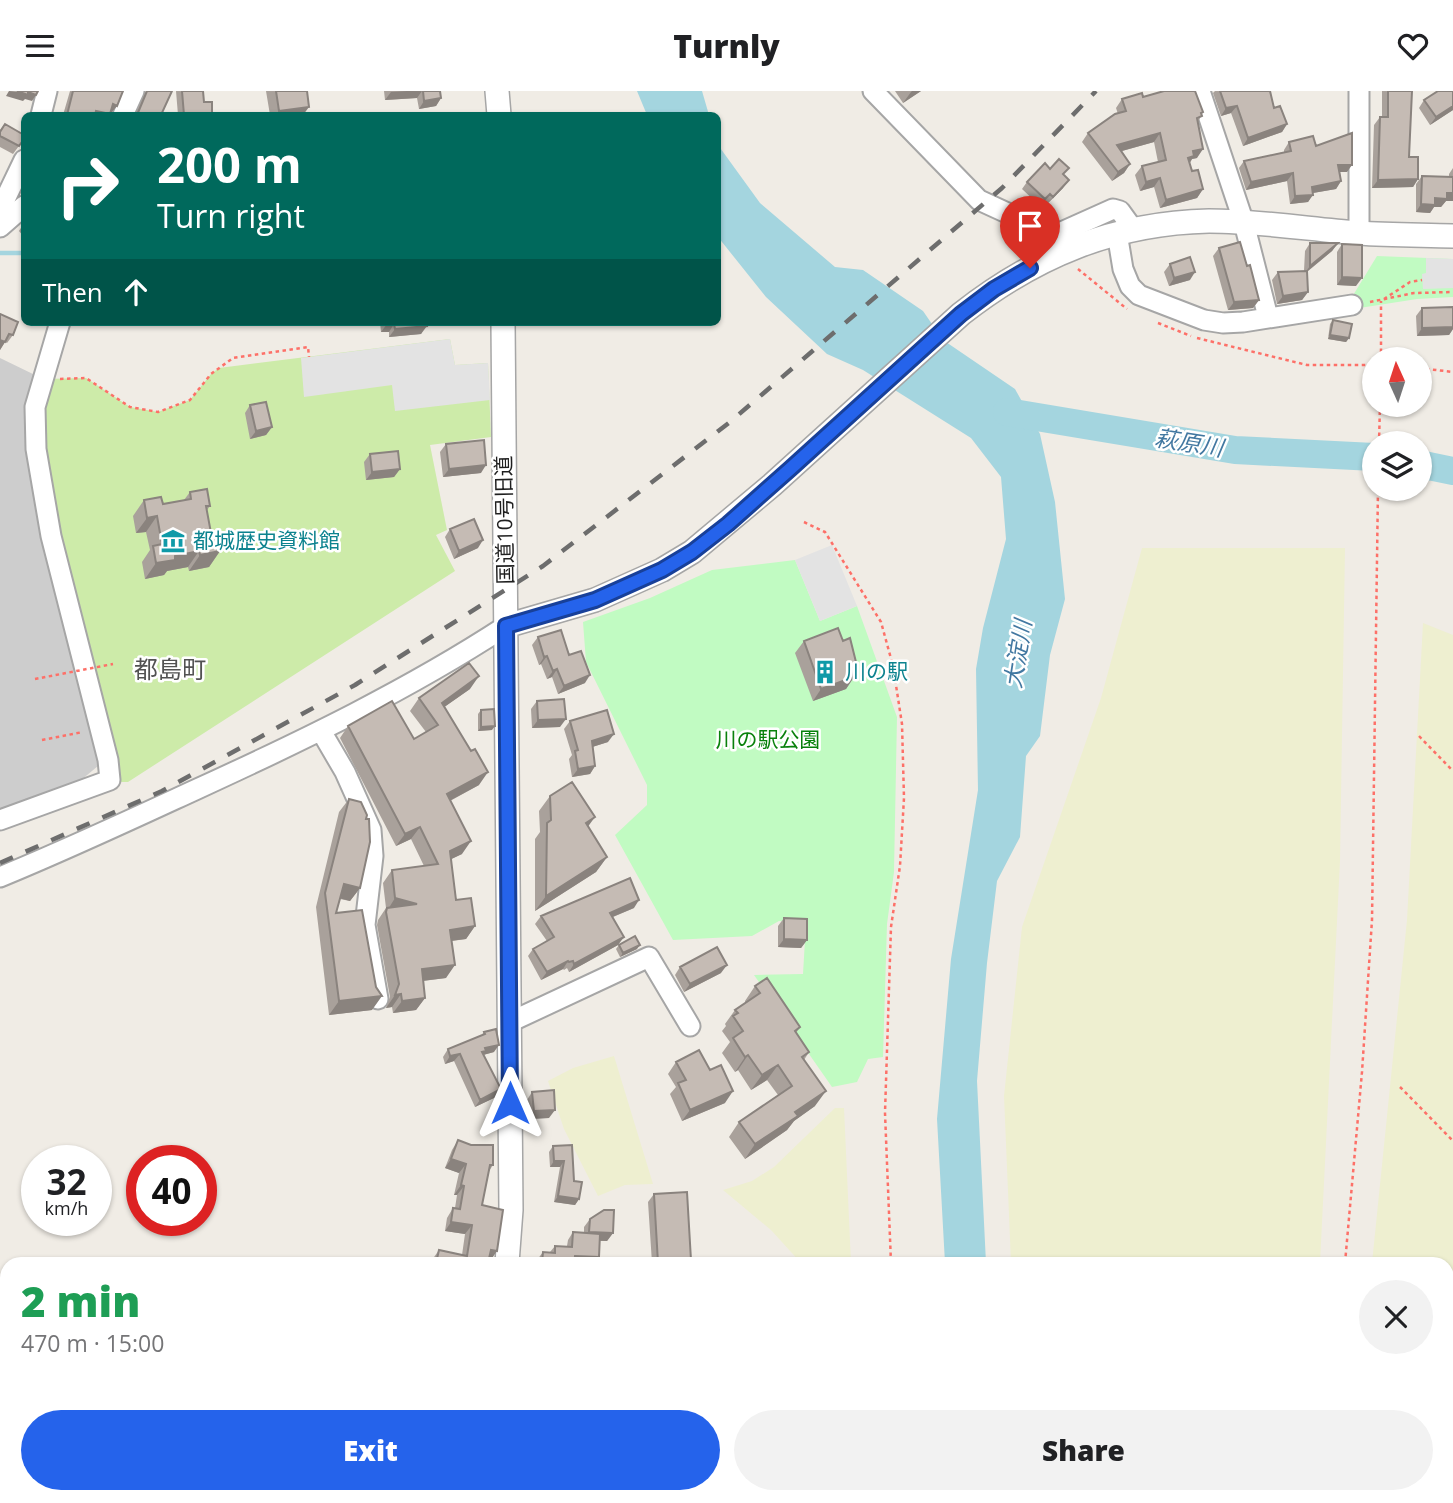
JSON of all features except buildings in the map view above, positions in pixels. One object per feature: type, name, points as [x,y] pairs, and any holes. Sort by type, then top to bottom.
[{"type":"street","points":[[42,112],[47,91]]},
{"type":"street","points":[[124,112],[134,91]]},
{"type":"street","points":[[497,91],[499,112]]},
{"type":"street","points":[[873,91],[979,200],[1055,235],[1113,209],[1120,211],[1125,231],[1123,269],[1130,286],[1139,295],[1204,320],[1223,323],[1352,305]]},
{"type":"street","points":[[1200,91],[1244,223],[1268,317]]},
{"type":"street","points":[[1359,233],[1360,91]]},
{"type":"street","points":[[0,210],[21,166]]},
{"type":"street","points":[[0,226],[21,209]]},
{"type":"street","points":[[0,877],[321,731],[368,707],[506,626],[595,600],[662,570],[692,552],[728,524],[961,314],[994,289],[1060,252],[1125,231],[1209,221],[1359,233],[1453,236]]},
{"type":"street","points":[[0,820],[109,782],[108,760],[51,536],[38,462],[35,407],[59,326]]},
{"type":"street","name":"国道10号旧道","points":[[503,326],[511,1210],[507,1257]]},
{"type":"street","points":[[321,731],[345,772],[371,830],[373,856],[365,925],[378,999]]},
{"type":"street","points":[[510,1022],[649,957],[690,1025]]},
{"type":"path","points":[[1060,252],[1105,294]]},
{"type":"path","points":[[1381,300],[1410,282],[1422,281]]},
{"type":"path","points":[[1381,300],[1414,293],[1453,292]]},
{"type":"path","points":[[1381,300],[1381,347]]},
{"type":"path","points":[[1203,340],[1307,365],[1362,365]]},
{"type":"path","points":[[43,379],[86,379],[131,407],[158,412],[190,400],[211,374],[233,358],[308,347],[309,357]]},
{"type":"path","points":[[1432,370],[1453,372]]},
{"type":"path","points":[[1345,1257],[1372,920],[1378,501]]},
{"type":"path","points":[[804,522],[825,532],[881,622],[893,666],[902,724],[904,799],[900,866],[891,927],[885,1113],[891,1257]]},
{"type":"path","points":[[35,678],[113,664]]},
{"type":"path","points":[[42,740],[100,729]]},
{"type":"path","points":[[1419,736],[1453,771]]},
{"type":"path","points":[[1400,1087],[1453,1141]]},
{"type":"shaded area","points":[[1426,258],[1453,259],[1453,288],[1423,289],[1422,274],[1426,273]]},
{"type":"shaded area","points":[[450,339],[455,365],[488,363],[490,400],[395,411],[392,385],[304,397],[301,358]]},
{"type":"shaded area","points":[[0,358],[35,375],[30,454],[43,546],[104,761],[69,790],[0,815]]},
{"type":"shaded area","points":[[832,545],[857,606],[820,621],[795,560]]},
{"type":"green space","points":[[1377,256],[1453,259],[1453,297],[1417,299],[1353,309],[1352,297]]},
{"type":"green space","points":[[450,339],[455,365],[488,363],[491,437],[430,445],[447,530],[436,535],[455,571],[128,782],[109,782],[36,449],[43,379],[86,378],[130,407],[158,412],[190,400],[219,368]]},
{"type":"green space","points":[[1142,548],[1345,548],[1340,861],[1320,1257],[1011,1257],[1004,1096],[1022,927],[1101,698]]},
{"type":"green space","name":"川の駅公園","points":[[795,560],[820,621],[857,606],[897,717],[894,872],[887,924],[883,1057],[868,1059],[857,1082],[832,1087],[754,975],[803,974],[806,923],[779,921],[752,936],[673,940],[615,835],[647,805],[647,785],[586,662],[583,622],[650,598],[712,570]]},
{"type":"green space","points":[[1423,623],[1453,635],[1453,1257],[1373,1257],[1407,920]]},
{"type":"green space","points":[[614,1056],[653,1184],[625,1185],[598,1196],[564,1129],[548,1081],[573,1068]]},
{"type":"green space","points":[[835,1108],[844,1108],[851,1257],[796,1257],[771,1230],[723,1190],[752,1181],[774,1167]]},
{"type":"water","points":[[637,91],[702,91],[708,112],[646,112]]},
{"type":"water","name":"大淀川","points":[[721,149],[760,203],[835,267],[863,270],[923,311],[943,340],[1015,389],[1040,434],[1055,502],[1065,599],[1050,655],[1040,736],[1026,756],[1020,837],[997,881],[987,963],[977,1081],[986,1257],[945,1257],[937,1119],[951,959],[978,790],[976,669],[983,628],[1006,539],[1001,477],[971,438],[863,370],[827,354],[766,297],[721,241]]},
{"type":"waterway","points":[[0,253],[21,253]]},
{"type":"waterway","name":"萩原川","points":[[1007,412],[1235,450],[1362,456]]},
{"type":"waterway","name":"萩原川","points":[[1432,467],[1453,471]]},
{"type":"railway","points":[[0,863],[162,791],[355,685],[543,566],[730,422],[1002,188],[1096,91]]},
{"type":"place","name":"都城歴史資料館","points":[[173,541]]},
{"type":"place","name":"川の駅","points":[[825,672]]},
{"type":"district","name":"都島町","points":[[170,670]]},
{"type":"route","points":[[510,1103],[506,626],[624,589],[692,552],[728,524],[961,314],[994,289],[1030,268]]}]
